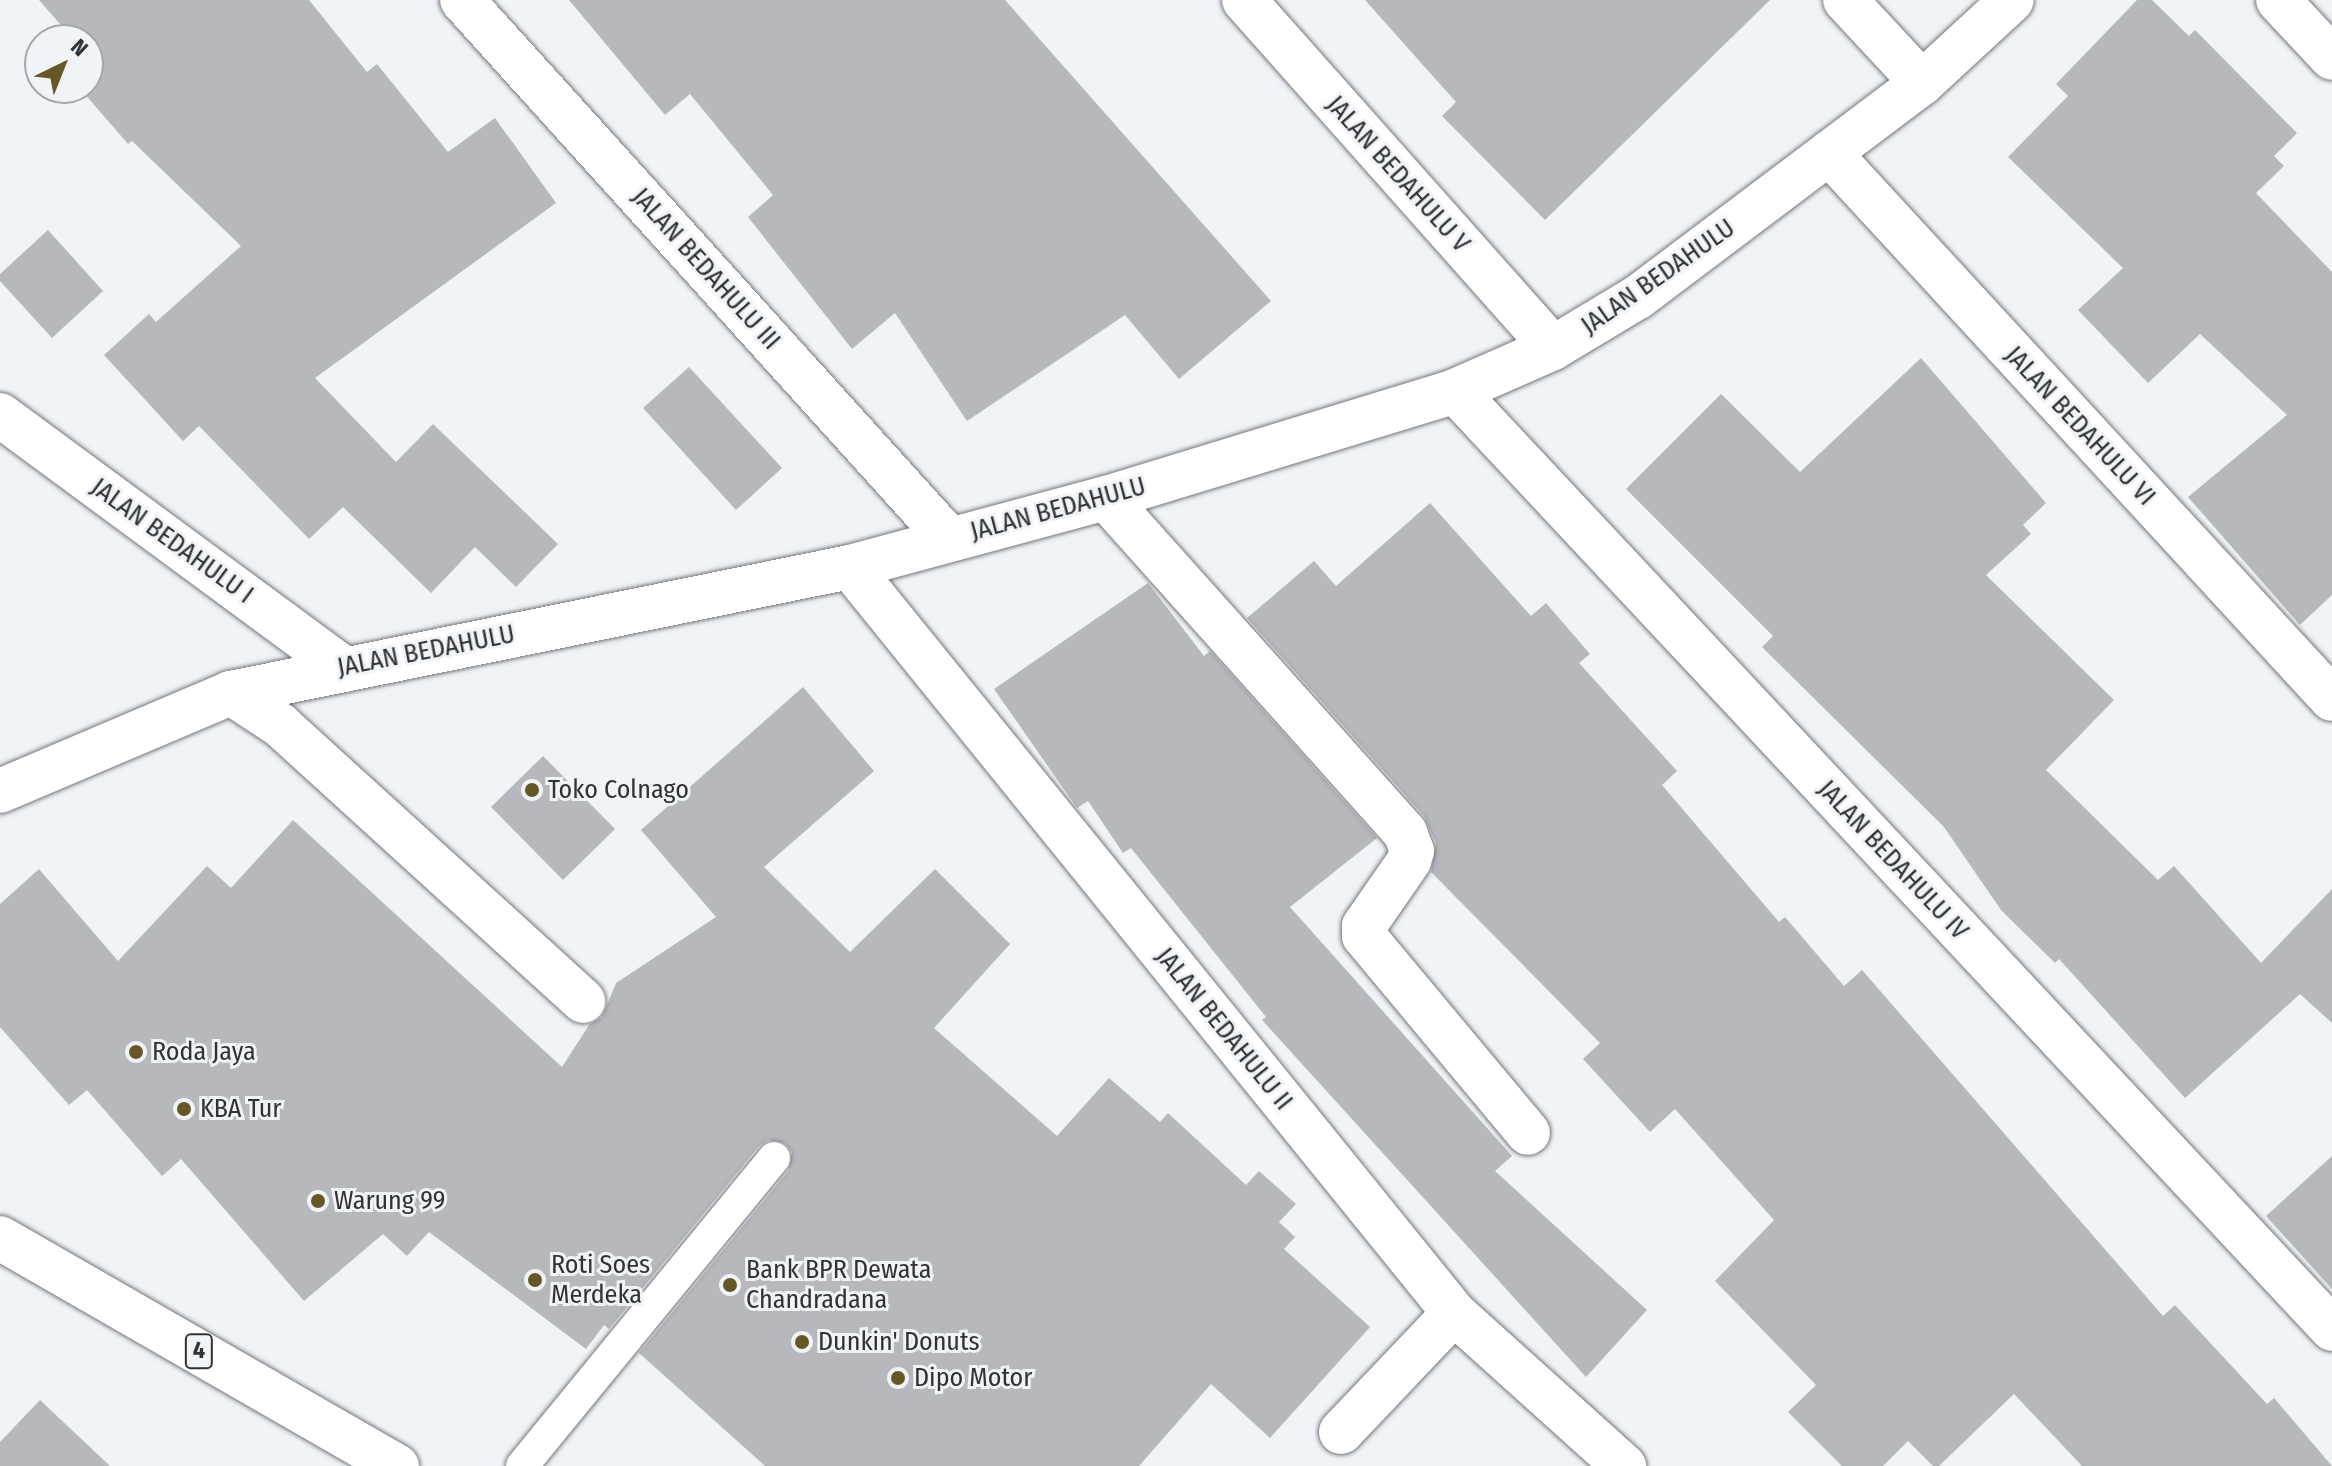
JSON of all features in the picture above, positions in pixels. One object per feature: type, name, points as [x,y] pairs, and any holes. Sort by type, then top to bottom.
[{"type":"main road","name":"JALAN BEDAHULU III","points":[[462,0],[949,539]]},
{"type":"main road","name":"JALAN BEDAHULU V","points":[[1244,0],[1553,348]]},
{"type":"main road","points":[[1845,0],[1922,83]]},
{"type":"main road","name":"JALAN BEDAHULU","points":[[0,791],[231,693],[850,567],[1106,498],[1455,391],[1553,348],[1638,297],[1922,83],[2012,0]]},
{"type":"main road","points":[[2278,0],[2332,58]]},
{"type":"main road","name":"JALAN BEDAHULU VI","points":[[1829,153],[2332,699]]},
{"type":"main road","name":"JALAN BEDAHULU IV","points":[[1455,391],[2332,1329]]},
{"type":"main road","name":"JALAN BEDAHULU I","points":[[0,415],[343,668]]},
{"type":"main road","points":[[1106,498],[1405,832],[1412,851],[1409,861],[1364,926],[1364,936],[1528,1133]]},
{"type":"main road","name":"JALAN BEDAHULU II","points":[[850,567],[1454,1313],[1624,1466]]},
{"type":"main road","points":[[231,693],[280,725],[583,1001]]},
{"type":"main road","name":"4","points":[[0,1238],[397,1466]]},
{"type":"main road","points":[[1341,1432],[1454,1313]]},
{"type":"lane","points":[[522,1466],[774,1158]]},
{"type":"building","points":[[39,0],[309,0],[367,72],[377,64],[448,152],[495,118],[556,203],[315,378],[396,462],[433,424],[558,544],[516,587],[475,547],[431,593],[343,507],[309,539],[199,426],[183,441],[104,355],[149,314],[156,322],[241,246],[132,141],[128,144],[93,104],[104,104],[104,24],[60,24]]},
{"type":"building","points":[[569,0],[1005,0],[1271,301],[1179,379],[1125,315],[967,421],[895,313],[852,349],[748,217],[773,195],[690,94],[665,115]]},
{"type":"building","points":[[1365,0],[1770,0],[1545,220],[1442,116],[1456,102]]},
{"type":"building","points":[[2137,0],[2152,0],[2189,36],[2195,30],[2297,133],[2274,156],[2284,166],[2256,193],[2332,272],[2332,595],[2300,625],[2188,497],[2287,415],[2200,334],[2148,383],[2078,310],[2123,268],[2008,157],[2068,96],[2056,84]]},
{"type":"building","points":[[48,230],[103,291],[52,338],[0,281],[0,274]]},
{"type":"building","points":[[1921,358],[2046,503],[2023,525],[2031,534],[1986,575],[2114,700],[2046,770],[2158,880],[2174,866],[2261,963],[2332,889],[2332,1023],[2300,994],[2185,1098],[2059,959],[2055,963],[2001,910],[1944,827],[1762,647],[1773,636],[1626,489],[1721,394],[1800,472]]},
{"type":"building","points":[[689,367],[782,468],[736,510],[643,408]]},
{"type":"building","points":[[1430,503],[1531,616],[1546,603],[1590,654],[1579,663],[1677,771],[1662,785],[1779,922],[1785,917],[1844,986],[1862,970],[2163,1316],[2175,1305],[2267,1404],[2274,1398],[2332,1466],[2082,1466],[2014,1394],[1939,1466],[1933,1466],[1908,1441],[1883,1466],[1842,1466],[1788,1412],[1816,1385],[1715,1281],[1774,1220],[1675,1109],[1650,1132],[1583,1059],[1600,1043],[1431,872],[1436,843],[1424,816],[1247,618],[1314,561],[1336,586]]},
{"type":"building","points":[[1148,583],[1204,656],[1210,651],[1377,838],[1290,907],[1512,1156],[1495,1171],[1647,1310],[1586,1377],[1262,1020],[1266,1017],[1131,848],[1123,853],[1088,801],[1077,808],[994,689]]},
{"type":"building","points":[[803,687],[874,771],[764,867],[850,952],[935,869],[1010,944],[934,1028],[1057,1136],[1109,1078],[1160,1122],[1168,1113],[1246,1185],[1259,1171],[1296,1204],[1279,1222],[1295,1237],[1284,1249],[1370,1327],[1270,1438],[1211,1384],[1139,1466],[765,1466],[639,1353],[789,1170],[792,1152],[785,1143],[768,1140],[759,1146],[609,1329],[604,1325],[586,1349],[429,1232],[407,1256],[383,1234],[304,1301],[181,1159],[162,1176],[87,1090],[69,1105],[0,1027],[0,904],[39,869],[118,961],[207,866],[231,888],[293,820],[562,1067],[589,1025],[602,1017],[616,983],[716,917],[641,830]]},
{"type":"building","points":[[543,756],[615,829],[563,880],[491,807]]},
{"type":"building","points":[[2332,1156],[2332,1289],[2266,1216]]},
{"type":"building","points":[[40,1400],[110,1466],[0,1466],[0,1442]]},
{"type":"place","name":"Toko Colnago","points":[[532,790]]},
{"type":"place","name":"Roda Jaya","points":[[136,1052]]},
{"type":"place","name":"KBA Tur","points":[[184,1109]]},
{"type":"place","name":"Warung 99","points":[[318,1201]]},
{"type":"place","name":"Roti Soes Merdeka","points":[[535,1280]]},
{"type":"place","name":"Bank BPR Dewata Chandradana","points":[[730,1285]]},
{"type":"place","name":"Dunkin' Donuts","points":[[802,1342]]},
{"type":"place","name":"Dipo Motor","points":[[898,1378]]}]
